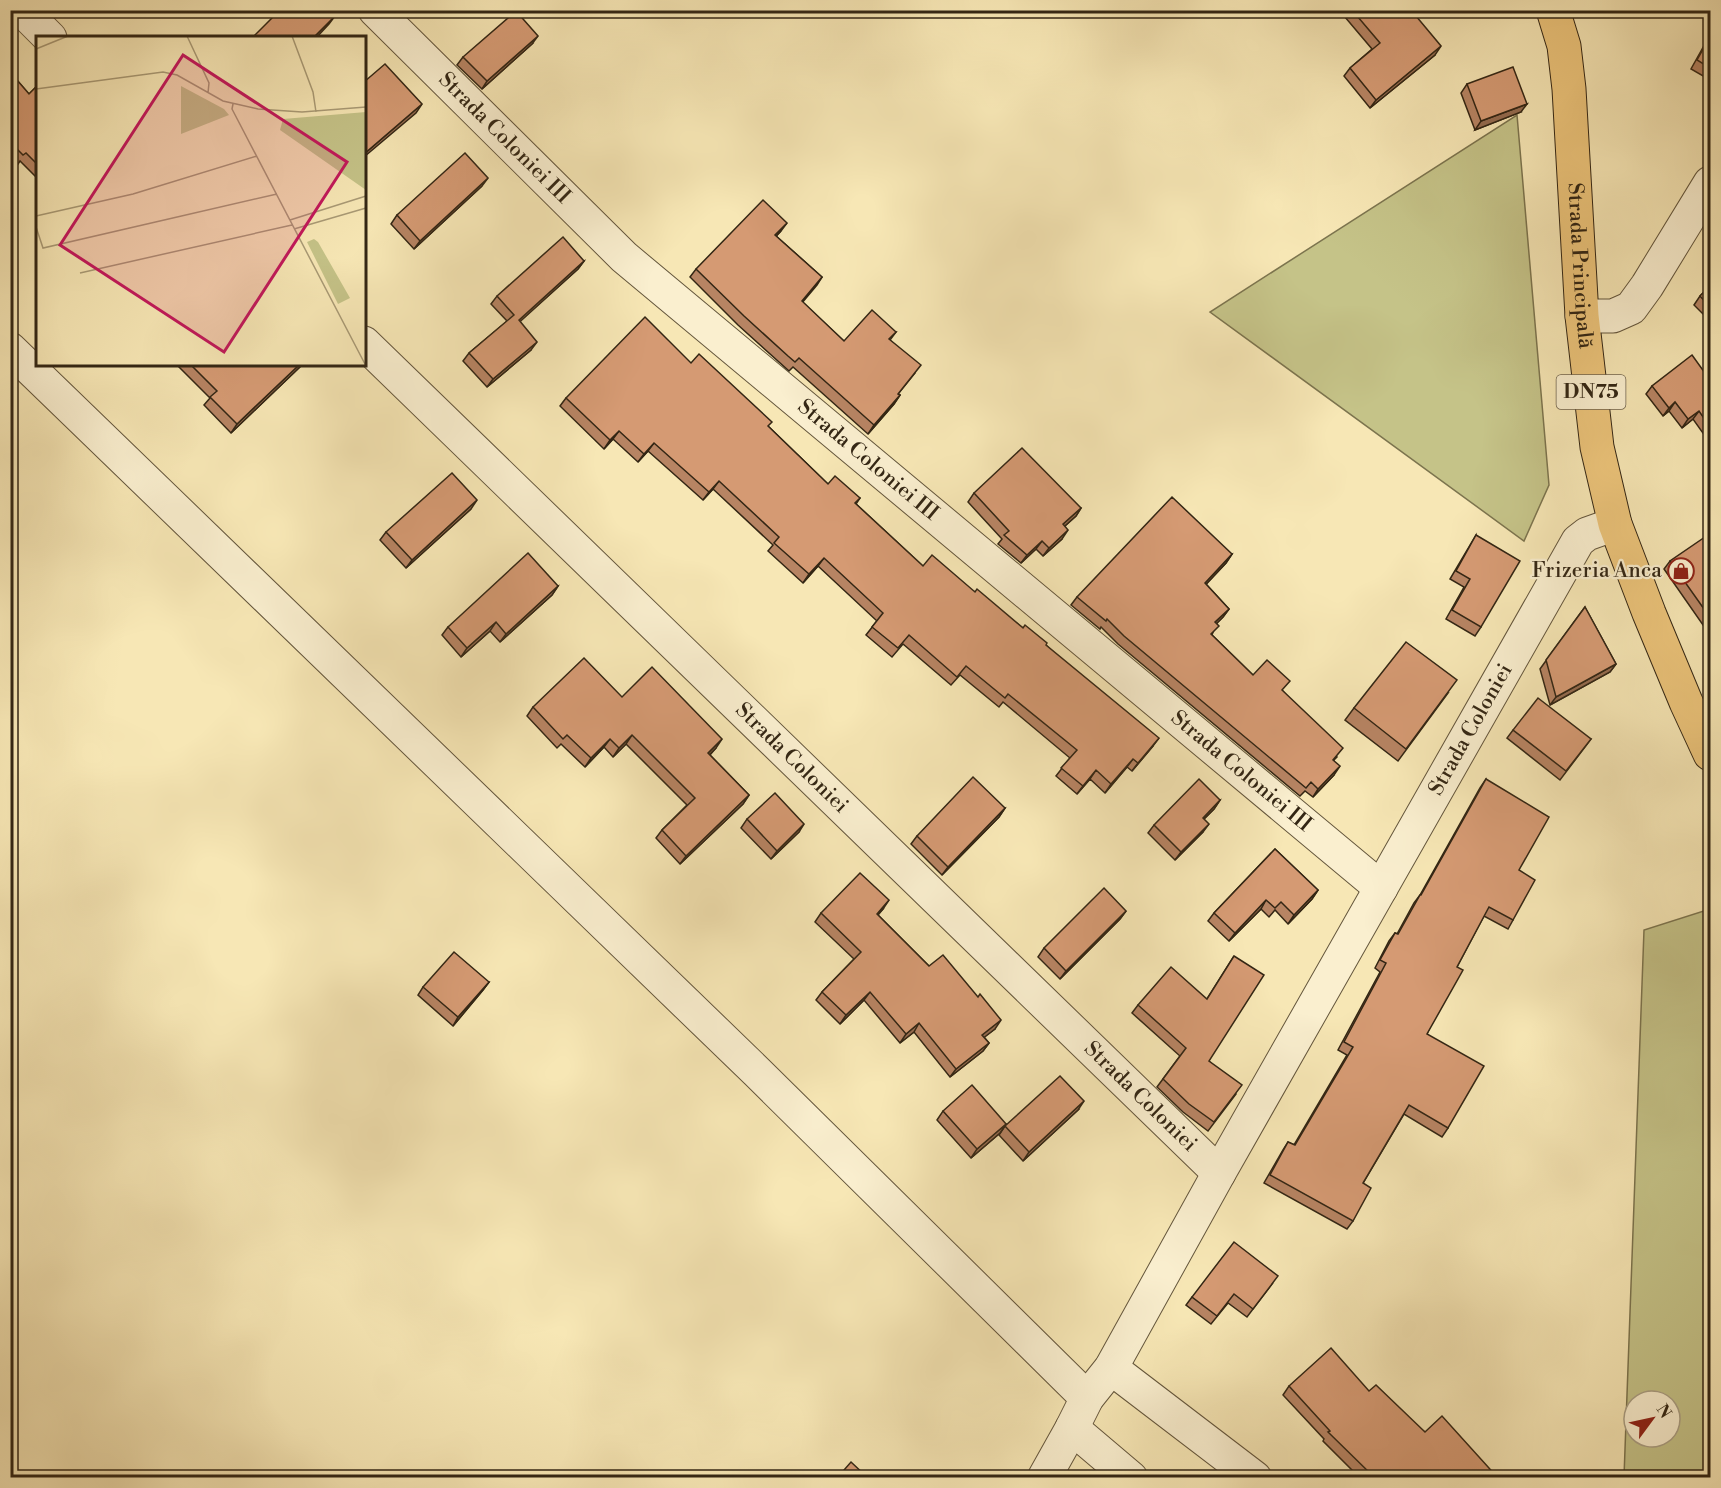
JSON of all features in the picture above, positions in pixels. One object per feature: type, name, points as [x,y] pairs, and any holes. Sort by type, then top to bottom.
[{"type":"main road","name":"Strada Principală","points":[[1553,10],[1564,46],[1569,89],[1582,316],[1597,447],[1615,524],[1649,614],[1710,754]]},
{"type":"street","points":[[22,10],[48,36]]},
{"type":"street","name":"Strada Coloniei III","points":[[375,10],[624,257],[1381,888]]},
{"type":"street","points":[[1582,316],[1613,316],[1630,308],[1647,286],[1710,183]]},
{"type":"street","name":"Strada Coloniei","points":[[366,345],[1219,1173]]},
{"type":"street","points":[[10,348],[748,1063],[1087,1398]]},
{"type":"street","name":"Strada Coloniei","points":[[1044,1478],[1087,1398],[1111,1368],[1219,1173],[1578,541],[1587,534],[1615,524]]},
{"type":"street","points":[[1111,1368],[1256,1478]]},
{"type":"street","points":[[1072,1428],[1131,1478]]},
{"type":"shaded area","points":[[1517,115],[1549,485],[1524,541],[1210,312]]},
{"type":"shaded area","points":[[1710,909],[1710,1477],[1624,1477],[1625,1449],[1682,1449],[1682,1389],[1627,1389],[1644,930]]},
{"type":"building","points":[[280,10],[330,10],[335,16],[315,36],[254,36]]},
{"type":"building","points":[[1352,10],[1411,10],[1441,46],[1376,100],[1350,68],[1380,43]]},
{"type":"building","points":[[516,11],[538,36],[487,81],[463,57]]},
{"type":"building","points":[[1710,37],[1710,68],[1697,60]]},
{"type":"building","points":[[385,64],[422,104],[366,152],[366,80]]},
{"type":"building","points":[[1513,67],[1527,104],[1481,121],[1467,84]]},
{"type":"building","points":[[10,72],[29,94],[36,87],[36,163],[26,153],[23,155],[10,142]]},
{"type":"building","points":[[465,153],[488,178],[420,241],[397,215]]},
{"type":"building","points":[[763,200],[787,223],[775,235],[822,277],[802,301],[844,341],[872,310],[896,332],[889,339],[921,365],[898,394],[900,395],[874,425],[799,358],[795,362],[788,356],[696,269]]},
{"type":"building","points":[[563,237],[584,261],[519,320],[537,342],[493,379],[469,353],[514,315],[497,296]]},
{"type":"building","points":[[1710,286],[1710,307],[1700,296]]},
{"type":"building","points":[[645,317],[691,363],[699,354],[772,422],[768,426],[828,484],[835,476],[860,498],[855,503],[923,566],[932,555],[975,592],[977,589],[1023,628],[1025,625],[1159,738],[1138,763],[1133,759],[1111,784],[1096,770],[1083,786],[1061,768],[1077,750],[1008,694],[1005,698],[966,666],[957,677],[909,635],[898,648],[872,627],[883,613],[824,558],[809,574],[774,543],[779,537],[719,481],[709,492],[654,443],[644,454],[619,431],[610,440],[566,398]]},
{"type":"building","points":[[1692,355],[1710,380],[1710,427],[1699,411],[1688,419],[1675,402],[1669,408],[1652,386]]},
{"type":"building","points":[[192,366],[298,366],[237,424],[210,397],[217,391]]},
{"type":"building","points":[[1022,448],[1081,508],[1063,524],[1068,530],[1049,548],[1042,541],[1027,555],[1004,535],[1009,531],[974,493]]},
{"type":"building","points":[[452,473],[477,500],[412,560],[386,532]]},
{"type":"building","points":[[1172,497],[1232,554],[1205,583],[1229,609],[1215,622],[1219,626],[1211,634],[1253,675],[1267,660],[1290,681],[1282,690],[1343,748],[1333,760],[1340,766],[1318,789],[1311,782],[1306,788],[1124,636],[1107,619],[1106,621],[1077,597]]},
{"type":"building","points":[[1476,535],[1520,561],[1481,627],[1452,610],[1470,579],[1456,571]]},
{"type":"building","points":[[1705,537],[1710,545],[1709,616],[1670,561]]},
{"type":"building","points":[[528,553],[558,586],[506,634],[496,622],[467,648],[448,627]]},
{"type":"building","points":[[1585,607],[1616,664],[1556,697],[1546,660]]},
{"type":"building","points":[[1406,642],[1457,680],[1406,749],[1354,708]]},
{"type":"building","points":[[584,658],[622,697],[652,667],[722,739],[708,753],[749,795],[686,856],[662,830],[695,798],[632,735],[619,748],[610,739],[591,758],[567,735],[563,739],[533,707]]},
{"type":"building","points":[[1538,698],[1591,739],[1566,771],[1513,730]]},
{"type":"building","points":[[973,777],[1005,808],[948,867],[917,836]]},
{"type":"building","points":[[1199,779],[1220,800],[1203,818],[1209,824],[1181,852],[1154,825]]},
{"type":"building","points":[[1486,779],[1549,817],[1519,870],[1535,880],[1513,920],[1489,907],[1457,967],[1463,970],[1427,1034],[1484,1066],[1448,1128],[1409,1105],[1363,1183],[1371,1188],[1353,1221],[1270,1175],[1288,1142],[1295,1145],[1353,1047],[1344,1042],[1386,963],[1380,960],[1421,895]]},
{"type":"building","points":[[775,793],[804,824],[777,851],[747,819]]},
{"type":"building","points":[[1275,849],[1318,890],[1294,915],[1281,902],[1275,908],[1266,900],[1235,933],[1214,913]]},
{"type":"building","points":[[860,873],[889,900],[877,914],[929,966],[943,955],[978,997],[980,994],[1001,1020],[982,1035],[989,1043],[956,1069],[919,1023],[906,1034],[870,992],[846,1015],[822,992],[861,952],[821,913]]},
{"type":"building","points":[[1104,888],[1126,911],[1066,971],[1044,948]]},
{"type":"building","points":[[454,952],[489,982],[458,1017],[423,987]]},
{"type":"building","points":[[1234,956],[1264,975],[1209,1061],[1242,1085],[1214,1122],[1189,1104],[1163,1079],[1186,1048],[1138,1005],[1171,967],[1207,999]]},
{"type":"building","points":[[1060,1076],[1084,1101],[1029,1152],[1005,1126]]},
{"type":"building","points":[[972,1085],[1006,1124],[977,1149],[943,1111]]},
{"type":"building","points":[[1234,1242],[1278,1276],[1253,1309],[1234,1294],[1217,1316],[1192,1297]]},
{"type":"building","points":[[1331,1348],[1369,1391],[1376,1385],[1425,1432],[1442,1416],[1498,1478],[1375,1478],[1328,1432],[1330,1431],[1289,1386]]},
{"type":"building","points":[[851,1462],[868,1478],[837,1478]]},
{"type":"place","name":"Frizeria Anca","points":[[1681,571]]}]
